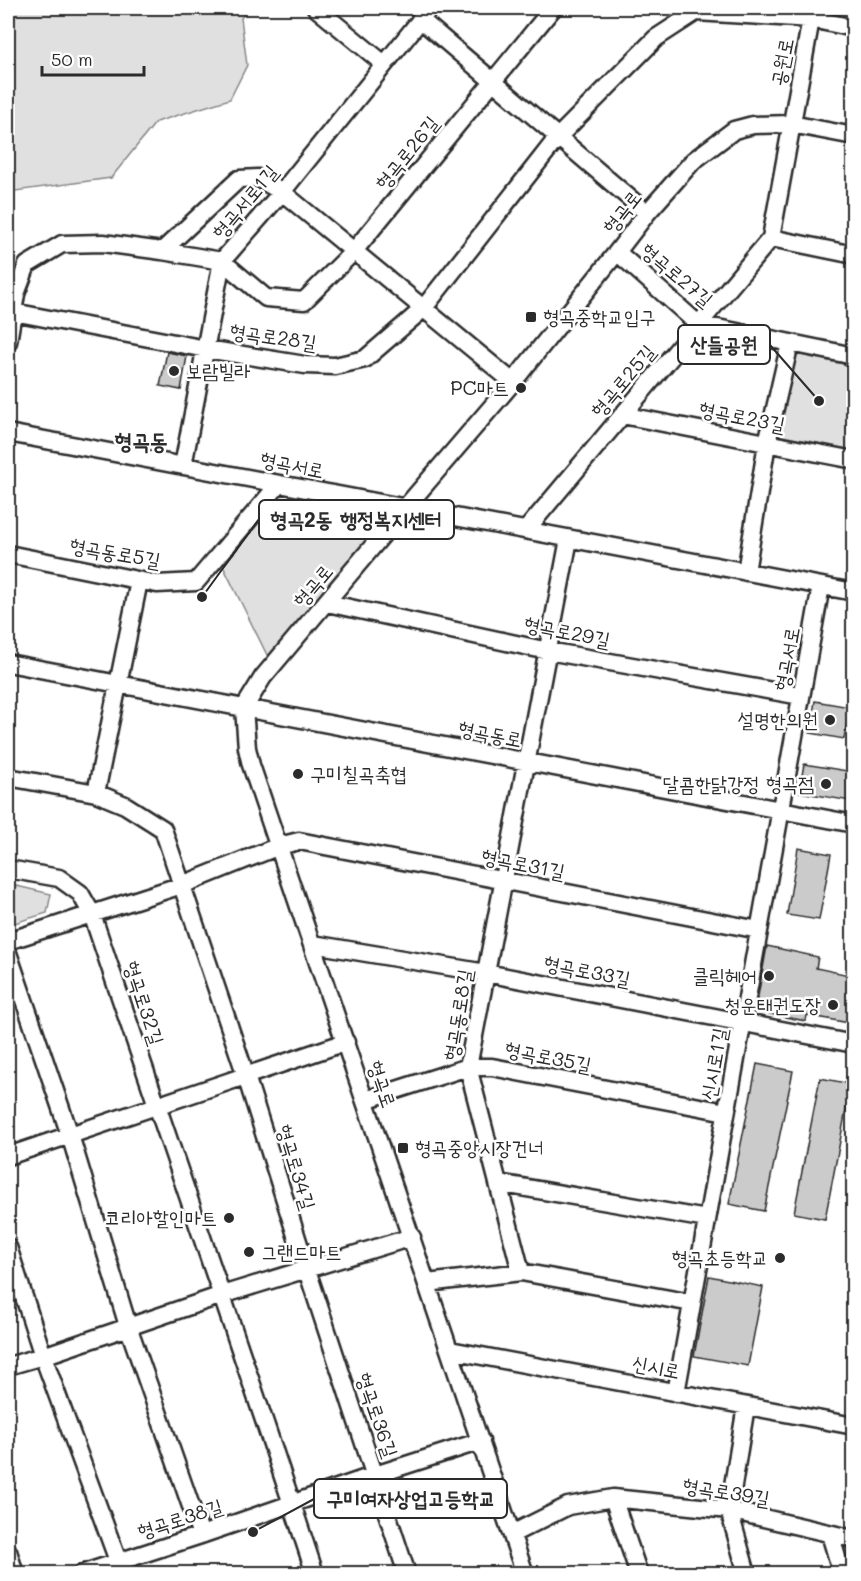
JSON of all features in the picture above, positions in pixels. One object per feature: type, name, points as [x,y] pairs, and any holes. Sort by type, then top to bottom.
[{"type":"street","points":[[316,8],[384,64]]},
{"type":"street","name":"형곡로26길","points":[[354,251],[553,8]]},
{"type":"street","points":[[423,309],[558,137],[656,38],[694,10],[812,13],[854,28]]},
{"type":"street","points":[[425,13],[492,81],[646,213]]},
{"type":"street","name":"형곡서로1길","points":[[183,466],[222,261],[282,192],[425,13]]},
{"type":"street","name":"공원로","points":[[791,124],[812,13]]},
{"type":"street","points":[[791,124],[771,238],[854,255]]},
{"type":"street","name":"형곡로","points":[[525,1574],[251,765],[244,708],[263,677],[513,382],[646,213],[693,161],[734,130],[753,125],[791,124],[854,136]]},
{"type":"street","points":[[162,251],[239,178],[258,178],[282,192],[513,382]]},
{"type":"street","name":"형곡로25길","points":[[526,530],[771,238]]},
{"type":"street","points":[[8,342],[10,311],[27,264],[62,244],[103,243],[222,261]]},
{"type":"street","name":"형곡로28길","points":[[222,261],[266,298],[304,301],[354,251]]},
{"type":"street","name":"형곡로27길","points":[[617,252],[698,324],[854,356]]},
{"type":"street","name":"형곡로28길","points":[[206,349],[305,365],[335,366],[365,359],[423,309]]},
{"type":"street","points":[[10,311],[206,349]]},
{"type":"street","points":[[746,572],[767,443],[790,343]]},
{"type":"street","name":"형곡로23길","points":[[622,415],[854,460]]},
{"type":"street","name":"형곡서로","points":[[8,433],[854,592]]},
{"type":"street","name":"형곡동로5길","points":[[8,554],[157,584],[196,582],[279,484]]},
{"type":"street","points":[[527,762],[569,539]]},
{"type":"street","points":[[96,793],[139,581]]},
{"type":"street","name":"형곡서로","points":[[781,810],[821,586]]},
{"type":"street","name":"형곡로29길","points":[[327,603],[548,651],[801,696]]},
{"type":"street","name":"형곡동로","points":[[8,663],[854,824]]},
{"type":"street","name":"형곡동로8길","points":[[521,1272],[468,1067],[527,762]]},
{"type":"street","points":[[8,777],[96,793],[125,805],[163,829],[246,1076]]},
{"type":"street","name":"신시로1길","points":[[676,1393],[781,810]]},
{"type":"street","name":"형곡로31길","points":[[279,846],[299,841],[759,930]]},
{"type":"street","points":[[8,941],[182,885],[279,846]]},
{"type":"street","name":"형곡로32길","points":[[8,869],[59,878],[80,892],[92,914],[156,1106]]},
{"type":"street","name":"형곡로33길","points":[[312,944],[486,973],[854,1044]]},
{"type":"street","points":[[8,953],[70,1135],[128,1326],[201,1535]]},
{"type":"street","points":[[8,1156],[346,1042]]},
{"type":"street","name":"형곡로35길","points":[[365,1100],[468,1067],[492,1067],[726,1112]]},
{"type":"street","name":"형곡로34길","points":[[246,1076],[307,1270]]},
{"type":"street","points":[[156,1106],[315,1574]]},
{"type":"street","points":[[498,1183],[707,1219]]},
{"type":"street","points":[[8,1366],[222,1295],[411,1237]]},
{"type":"street","points":[[8,1247],[43,1356],[118,1561]]},
{"type":"street","name":"형곡로36길","points":[[307,1270],[407,1574]]},
{"type":"street","points":[[427,1283],[521,1272],[692,1303]]},
{"type":"street","name":"신시로","points":[[450,1350],[854,1426]]},
{"type":"street","points":[[746,1406],[729,1510],[747,1574]]},
{"type":"street","name":"형곡로38길","points":[[81,1574],[375,1475],[481,1442]]},
{"type":"street","points":[[613,1498],[639,1574]]},
{"type":"street","name":"형곡로39길","points":[[512,1534],[568,1506],[613,1498],[729,1510],[854,1539]]},
{"type":"street","points":[[830,1534],[842,1574]]},
{"type":"street","points":[[8,1551],[15,1574]]},
{"type":"shaded area","points":[[8,8],[248,8],[241,18],[247,65],[230,99],[156,122],[111,178],[8,192]]},
{"type":"shaded area","points":[[795,354],[853,366],[854,443],[852,451],[778,436]]},
{"type":"shaded area","points":[[272,502],[375,530],[269,659],[223,566]]},
{"type":"shaded area","points":[[8,884],[51,894],[47,913],[8,925]]},
{"type":"building","name":"보람빌라","points":[[167,352],[187,356],[181,390],[160,386]]},
{"type":"building","name":"설명한의원","points":[[815,701],[850,707],[844,739],[810,733]]},
{"type":"building","name":"달콤한닭강정 형곡점","points":[[804,764],[854,772],[850,801],[799,792]]},
{"type":"building","points":[[798,848],[831,854],[819,920],[787,915]]},
{"type":"building","points":[[767,946],[818,957],[816,968],[854,976],[854,1024],[807,1015],[806,1021],[760,1012],[756,1007]]},
{"type":"building","points":[[757,1064],[793,1071],[764,1211],[729,1204]]},
{"type":"building","points":[[820,1078],[851,1084],[825,1219],[794,1213]]},
{"type":"building","points":[[709,1276],[763,1287],[748,1366],[694,1356]]},
{"type":"place","name":"형곡중학교입구","points":[[531,317]]},
{"type":"place","name":"보람빌라","points":[[174,371]]},
{"type":"place","name":"PC마트","points":[[521,388]]},
{"type":"place","name":"산들공원","points":[[819,401]]},
{"type":"place","name":"형곡2동 행정복지센터","points":[[202,597]]},
{"type":"place","name":"설명한의원","points":[[830,720]]},
{"type":"place","name":"구미칠곡축협","points":[[298,774]]},
{"type":"place","name":"달콤한닭강정 형곡점","points":[[826,784]]},
{"type":"place","name":"클릭헤어","points":[[769,976]]},
{"type":"place","name":"청운태권도장","points":[[833,1005]]},
{"type":"place","name":"형곡중앙시장건너","points":[[403,1148]]},
{"type":"place","name":"코리아할인마트","points":[[229,1218]]},
{"type":"place","name":"그랜드마트","points":[[249,1252]]},
{"type":"place","name":"형곡초등학교","points":[[780,1258]]},
{"type":"place","name":"구미여자상업고등학교","points":[[253,1532]]},
{"type":"district","name":"형곡동","points":[[141,441]]}]
